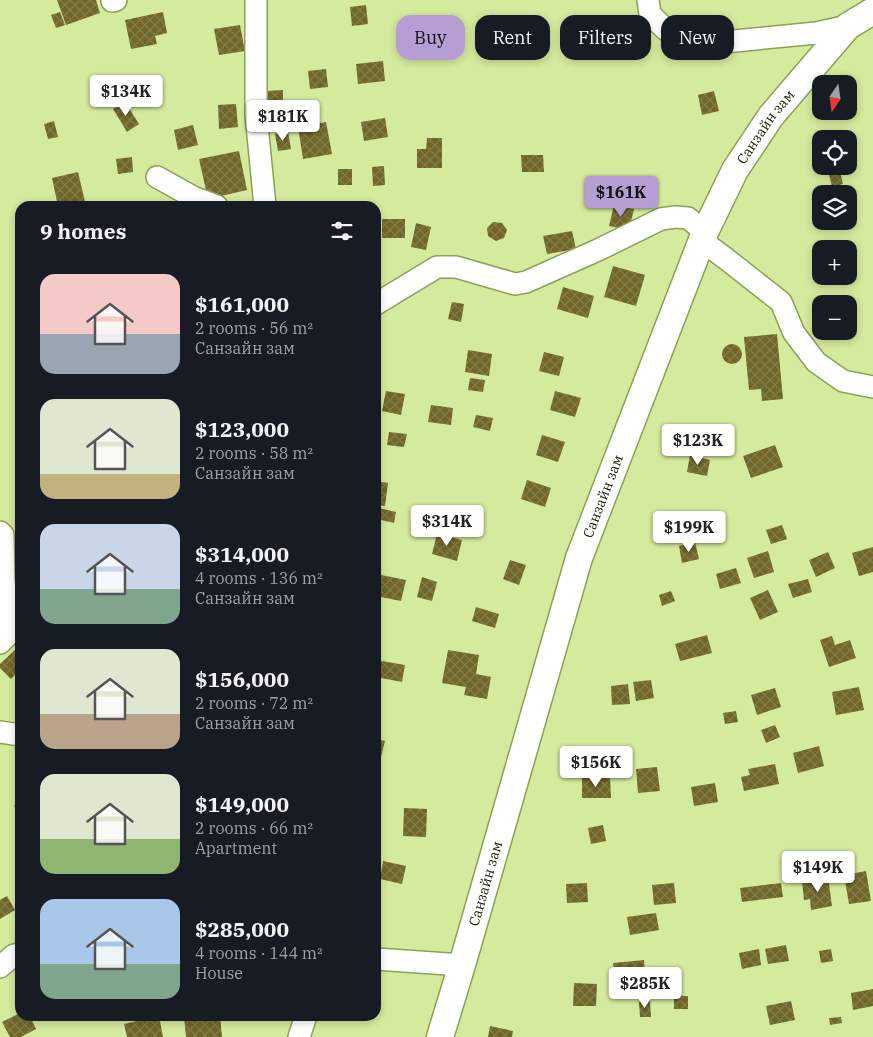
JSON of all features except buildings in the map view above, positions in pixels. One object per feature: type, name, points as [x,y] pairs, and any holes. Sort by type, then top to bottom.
[{"type":"main road","name":"Санзайн зам","points":[[440,1037],[579,558],[704,237],[735,170],[770,116],[848,26],[873,11]]},
{"type":"street","points":[[256,0],[256,115],[265,201]]},
{"type":"street","points":[[648,0],[650,14],[666,29],[683,41],[704,44],[816,33],[848,26]]},
{"type":"street","points":[[157,177],[193,198],[202,201]]},
{"type":"street","points":[[381,301],[437,267],[456,267],[514,284],[526,282],[661,219],[688,218],[725,258],[781,302],[794,333],[816,362],[843,381],[873,387]]},
{"type":"street","points":[[0,532],[3,535],[4,580],[9,634],[0,643]]},
{"type":"street","points":[[0,732],[15,734]]},
{"type":"street","points":[[0,967],[15,955]]},
{"type":"street","points":[[381,959],[462,965]]},
{"type":"street","points":[[299,1037],[304,1021]]}]
